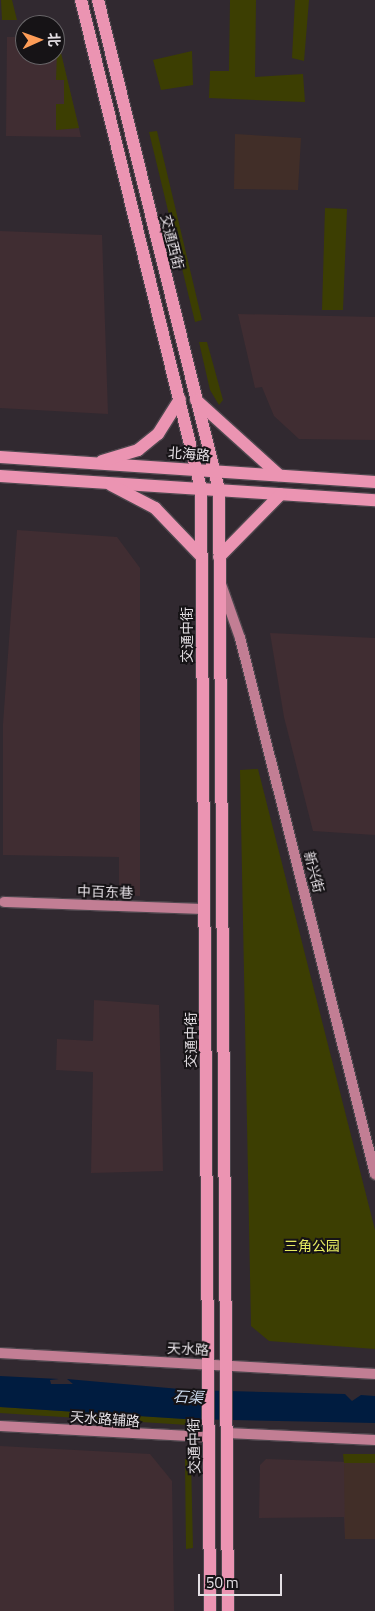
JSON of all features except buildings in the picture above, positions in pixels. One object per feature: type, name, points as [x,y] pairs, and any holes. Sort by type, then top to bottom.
[{"type":"main road","points":[[81,0],[198,470]]},
{"type":"main road","name":"交通西街","points":[[98,0],[211,471],[219,490]]},
{"type":"main road","points":[[93,463],[138,450],[158,434],[180,399]]},
{"type":"main road","points":[[195,400],[279,475]]},
{"type":"main road","name":"北海路","points":[[0,457],[375,482]]},
{"type":"main road","name":"交通中街","points":[[198,470],[202,557],[210,1611]]},
{"type":"main road","points":[[0,476],[375,500]]},
{"type":"main road","points":[[106,483],[155,508],[202,557]]},
{"type":"main road","points":[[219,490],[228,1611]]},
{"type":"main road","points":[[219,557],[281,494]]},
{"type":"street","name":"新兴街","points":[[219,579],[240,638],[375,1174]]},
{"type":"street","name":"中百东巷","points":[[4,902],[205,909]]},
{"type":"street","name":"天水路","points":[[0,1353],[226,1364],[375,1374]]},
{"type":"street","name":"天水路辅路","points":[[0,1426],[209,1437]]},
{"type":"street","points":[[227,1428],[375,1440]]},
{"type":"shaded area","points":[[7,37],[15,37],[15,65],[64,65],[81,137],[6,136]]},
{"type":"shaded area","points":[[235,134],[301,138],[298,190],[234,189]]},
{"type":"shaded area","points":[[0,231],[102,235],[108,414],[0,408]]},
{"type":"shaded area","points":[[238,314],[375,317],[375,440],[299,439],[274,416],[262,387],[255,388]]},
{"type":"shaded area","points":[[17,530],[117,537],[140,568],[140,896],[119,895],[119,857],[3,855],[3,724]]},
{"type":"shaded area","points":[[270,633],[375,638],[375,835],[313,831],[284,717]]},
{"type":"shaded area","points":[[94,1000],[159,1005],[163,1171],[91,1173],[93,1072],[56,1070],[57,1039],[93,1041]]},
{"type":"shaded area","points":[[0,1446],[150,1454],[172,1481],[174,1611],[0,1611]]},
{"type":"shaded area","points":[[266,1459],[375,1463],[375,1539],[345,1539],[344,1517],[259,1518],[260,1465]]},
{"type":"shaded area","points":[[344,1463],[375,1463],[375,1539],[345,1539]]},
{"type":"green space","points":[[1,0],[12,0],[15,20],[2,20]]},
{"type":"green space","points":[[230,0],[256,0],[255,77],[303,74],[305,102],[209,98],[210,71],[229,71]]},
{"type":"green space","points":[[295,0],[309,0],[304,61],[292,58]]},
{"type":"green space","points":[[192,51],[193,85],[161,90],[153,60]]},
{"type":"green space","points":[[57,65],[64,65],[79,128],[56,130],[56,104],[64,104],[64,80],[56,80]]},
{"type":"green space","points":[[157,131],[202,320],[195,322],[149,132]]},
{"type":"green space","points":[[325,208],[347,209],[343,310],[322,310]]},
{"type":"green space","points":[[199,342],[207,342],[223,400],[219,405],[210,390]]},
{"type":"green space","name":"三角公园","points":[[258,769],[375,1230],[375,1349],[269,1341],[251,1326],[240,770]]},
{"type":"green space","points":[[0,1407],[189,1419],[188,1425],[0,1413]]},
{"type":"green space","points":[[343,1454],[375,1454],[375,1463],[344,1463]]},
{"type":"green space","points":[[185,1459],[191,1459],[193,1548],[186,1549]]},
{"type":"water","name":"石渠","points":[[0,1376],[59,1379],[50,1380],[51,1384],[73,1384],[67,1379],[191,1390],[345,1394],[352,1401],[361,1395],[375,1396],[375,1423],[184,1419],[0,1407]]}]
